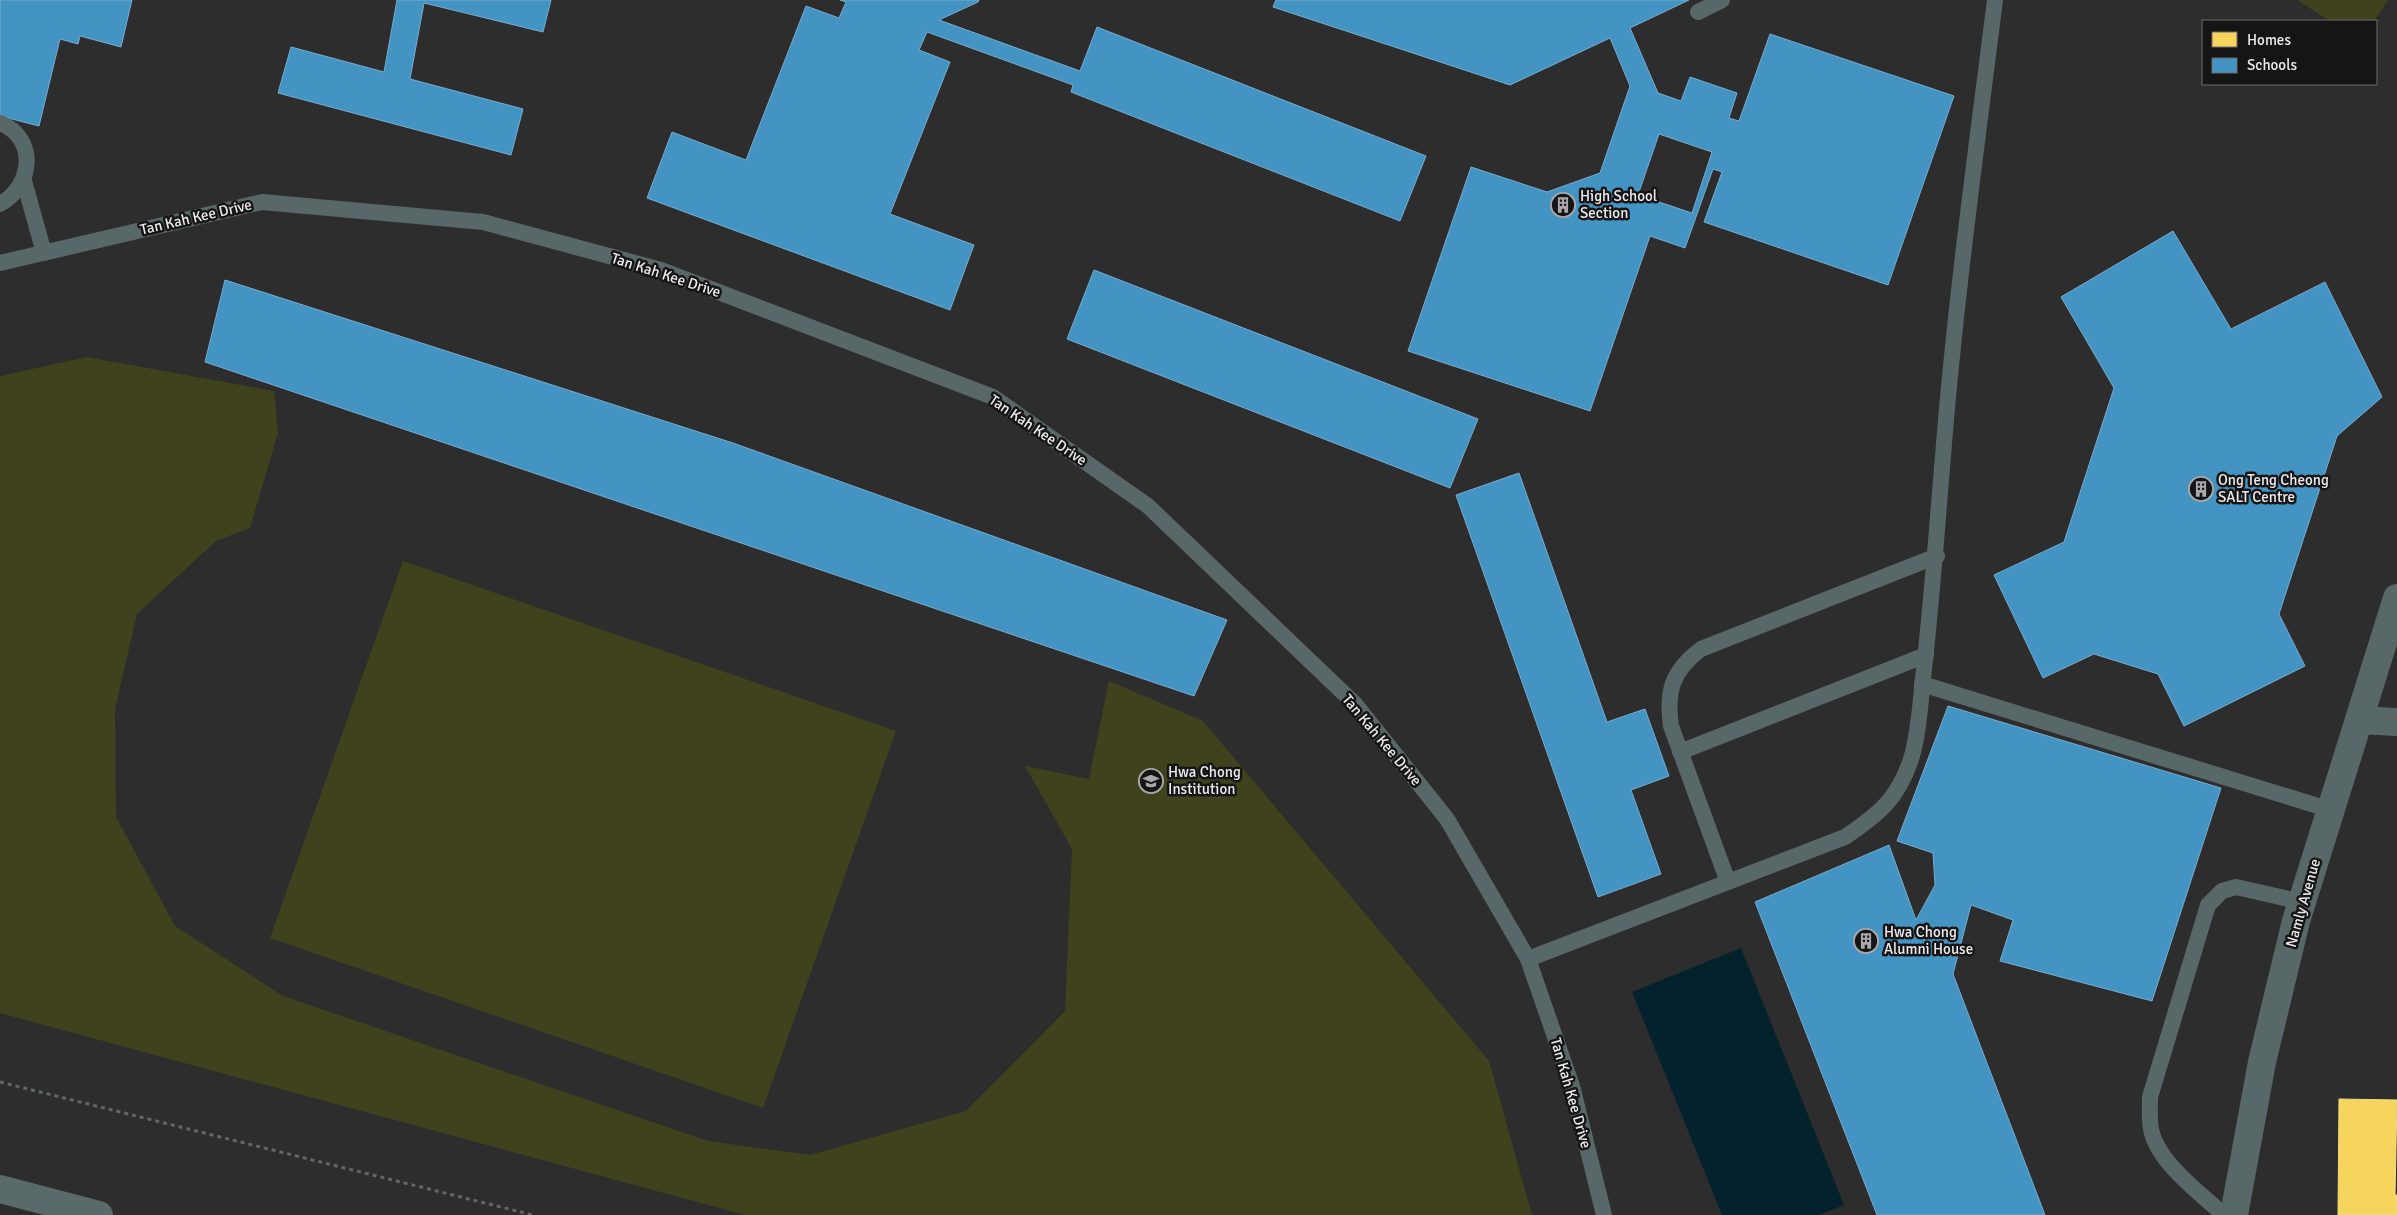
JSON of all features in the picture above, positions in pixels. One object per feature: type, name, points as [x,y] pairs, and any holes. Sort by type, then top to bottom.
[{"type":"highway","points":[[0,1189],[99,1215]]},
{"type":"street","name":"Namly Avenue","points":[[2234,1215],[2262,1062],[2302,902],[2397,598]]},
{"type":"street","points":[[2358,720],[2397,722]]},
{"type":"lane","points":[[1698,12],[1722,0]]},
{"type":"lane","points":[[1528,959],[1845,837],[1875,816],[1900,788],[1912,757],[1926,655],[1937,556],[1943,454],[1972,179],[1994,0]]},
{"type":"lane","points":[[0,123],[9,126],[22,142],[27,161],[24,181],[44,253]]},
{"type":"lane","points":[[0,204],[12,197],[24,181]]},
{"type":"lane","name":"Tan Kah Kee Drive","points":[[0,263],[262,202],[483,222],[661,270],[993,397],[1148,506],[1355,704],[1447,818],[1528,959],[1572,1086],[1604,1215]]},
{"type":"lane","points":[[1728,882],[1670,726],[1668,706],[1675,676],[1685,661],[1701,649],[1937,556]]},
{"type":"lane","points":[[1680,752],[1926,655]]},
{"type":"lane","points":[[1922,684],[2331,810]]},
{"type":"lane","points":[[2224,1215],[2171,1166],[2151,1130],[2150,1097],[2208,905],[2222,892],[2236,886],[2302,902]]},
{"type":"path","points":[[0,1082],[533,1215]]},
{"type":"green space","points":[[2297,0],[2388,0],[2375,20],[2328,20]]},
{"type":"green space","points":[[87,357],[274,391],[278,433],[250,528],[216,541],[137,614],[115,709],[116,817],[175,926],[283,996],[708,1141],[810,1155],[966,1111],[1065,1011],[1072,849],[1025,766],[1089,779],[1109,681],[1203,721],[1489,1061],[1532,1215],[745,1215],[0,1013],[0,376]]},
{"type":"green space","points":[[403,561],[896,731],[763,1108],[270,938]]},
{"type":"water","points":[[1741,948],[1844,1205],[1819,1215],[1722,1215],[1632,992]]},
{"type":"building: Homes","points":[[2339,1099],[2397,1100],[2395,1195],[2397,1195],[2397,1215],[2338,1215]]},
{"type":"building: Schools","points":[[0,0],[132,0],[121,47],[80,36],[78,44],[60,39],[39,126],[0,116]]},
{"type":"building: Schools","points":[[397,0],[551,0],[543,32],[424,3],[410,79],[523,109],[511,155],[278,93],[291,47],[384,72]]},
{"type":"building: Schools","points":[[840,0],[979,0],[939,20],[1080,71],[1097,27],[1426,156],[1400,221],[1071,92],[1073,85],[927,32],[919,50],[950,62],[890,214],[974,245],[950,310],[647,198],[672,132],[746,160],[806,6],[839,18],[846,2]]},
{"type":"building: Schools","name":"High School Section","points":[[1276,0],[1689,0],[1630,28],[1658,93],[1681,101],[1690,77],[1737,93],[1729,118],[1739,121],[1770,34],[1954,96],[1888,285],[1704,222],[1722,172],[1713,169],[1685,248],[1650,236],[1590,411],[1408,351],[1471,167],[1547,192],[1600,173],[1630,86],[1610,38],[1510,85],[1273,7]],"holes":[[[1659,134],[1712,152],[1692,213],[1638,195]]]},
{"type":"building: Schools","name":"Ong Teng Cheong SALT Centre","points":[[2173,231],[2231,329],[2325,282],[2382,397],[2337,436],[2279,614],[2305,666],[2184,726],[2158,674],[2094,654],[2043,678],[1994,575],[2064,542],[2114,388],[2061,297]]},
{"type":"building: Schools","points":[[1094,270],[1478,419],[1450,488],[1067,339]]},
{"type":"building: Schools","points":[[225,280],[733,443],[1227,620],[1194,696],[205,362]]},
{"type":"building: Schools","points":[[1519,473],[1607,722],[1645,709],[1669,776],[1631,790],[1661,874],[1598,897],[1456,495]]},
{"type":"building: Schools","name":"Hwa Chong Alumni House","points":[[1948,706],[2221,788],[2152,1001],[2000,961],[2013,920],[1971,905],[1953,974],[2045,1215],[1877,1215],[1755,902],[1889,845],[1916,920],[1935,885],[1933,853],[1897,841]]},
{"type":"place","name":"High School Section","points":[[1563,205]]},
{"type":"place","name":"Ong Teng Cheong SALT Centre","points":[[2201,489]]},
{"type":"place","name":"Hwa Chong Institution","points":[[1151,781]]},
{"type":"place","name":"Hwa Chong Alumni House","points":[[1866,941]]}]
